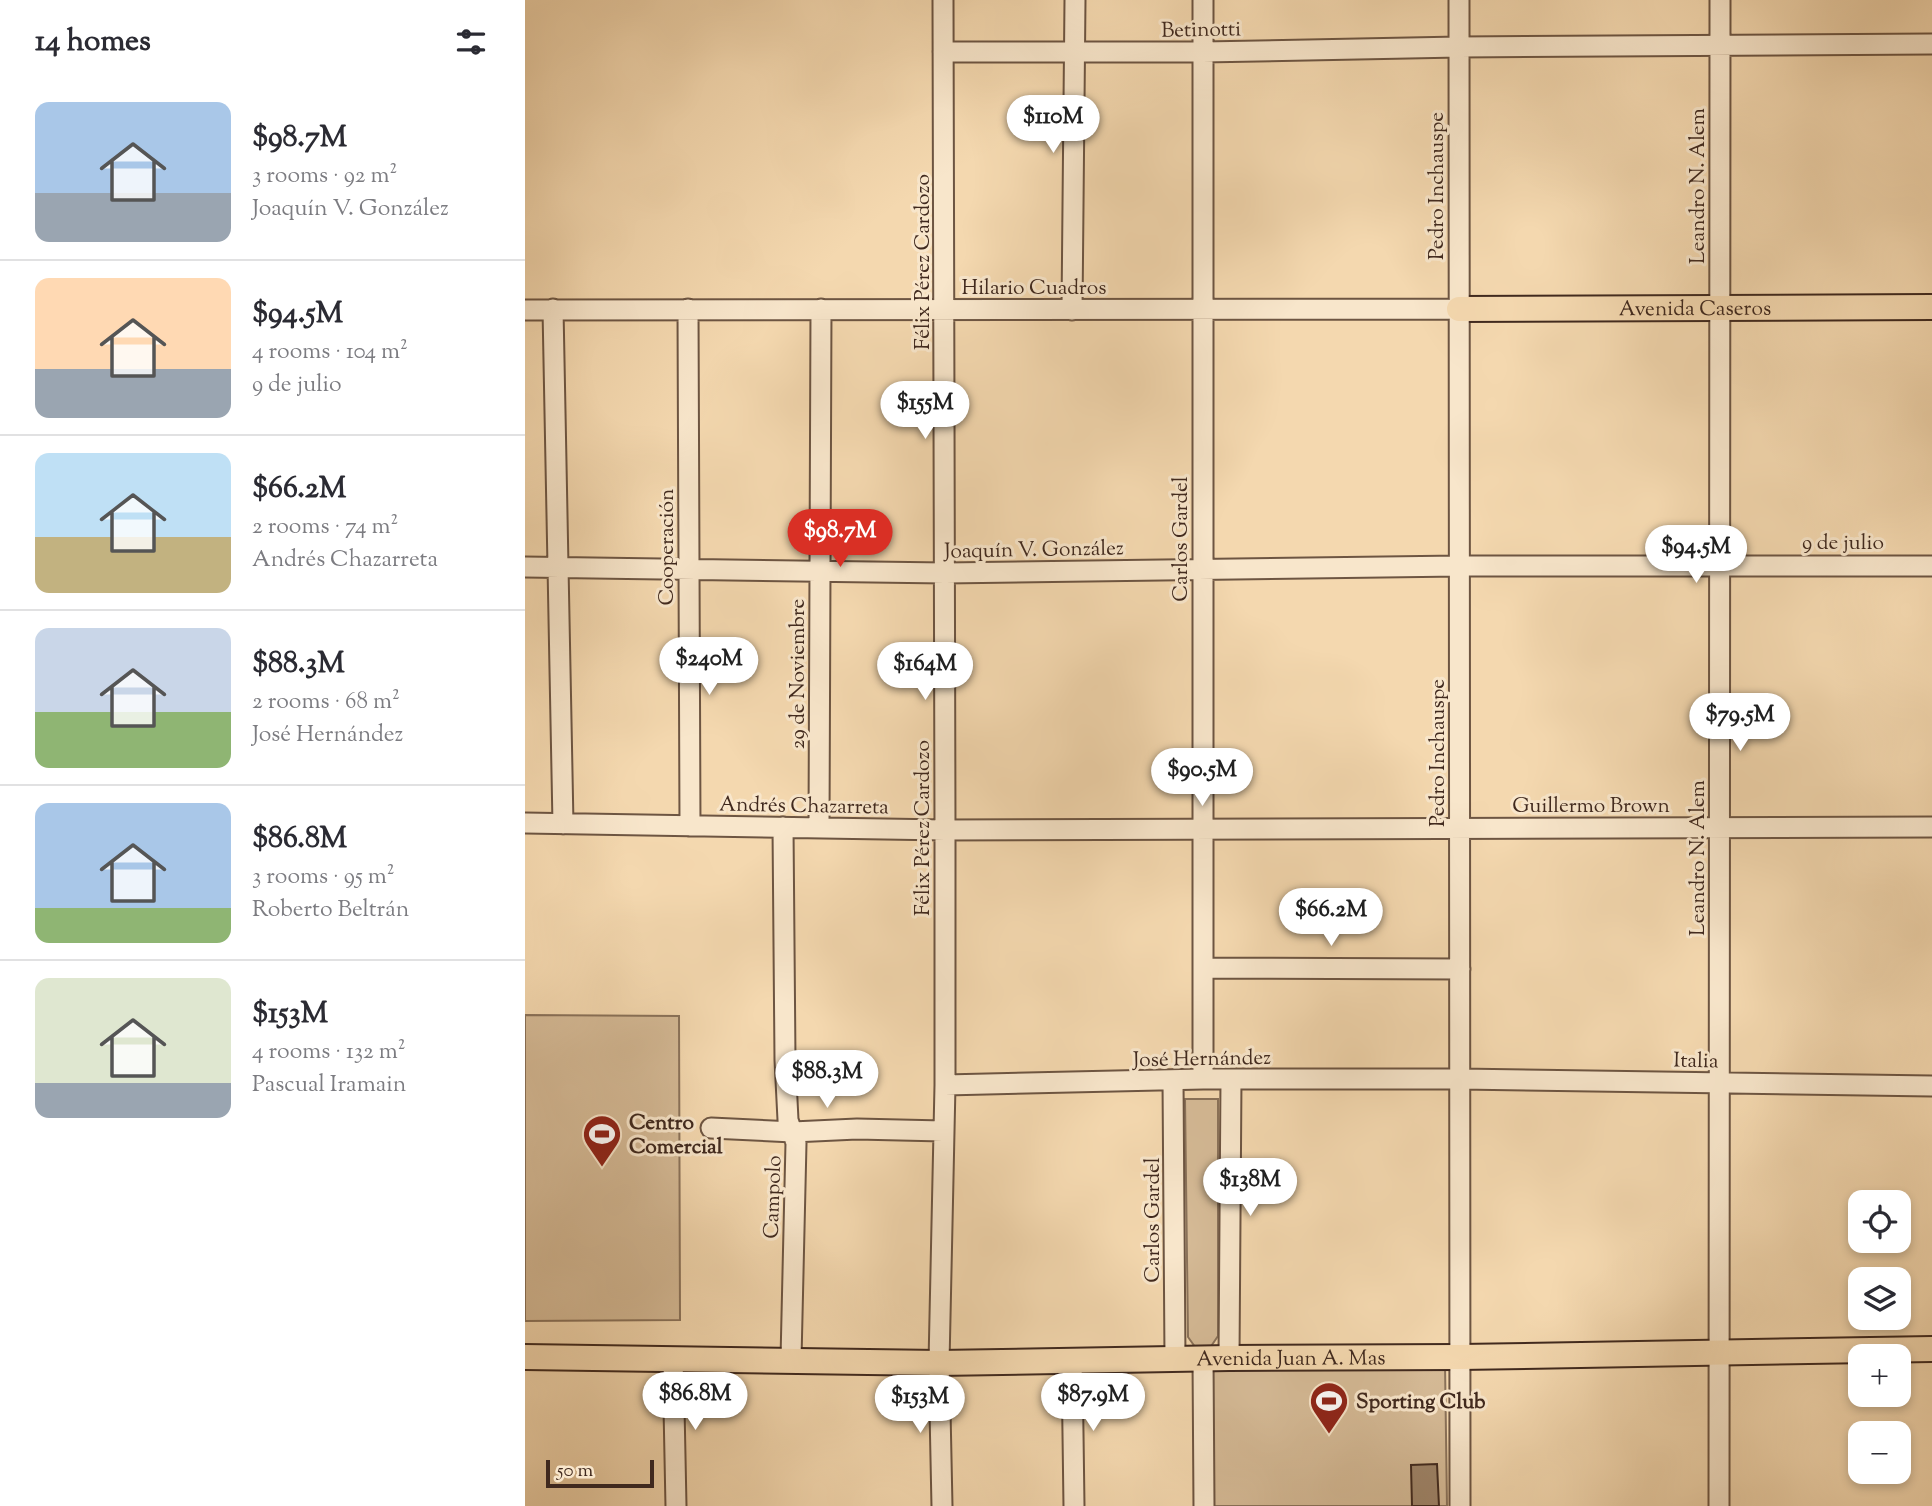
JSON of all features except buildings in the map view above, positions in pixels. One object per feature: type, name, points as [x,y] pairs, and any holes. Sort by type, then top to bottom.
[{"type":"main road","name":"Avenida Caseros","points":[[1459,309],[1932,307]]},
{"type":"main road","name":"Avenida Juan A. Mas","points":[[525,1357],[939,1363],[1932,1349]]},
{"type":"street","name":"Félix Pérez Cardozo","points":[[942,1506],[939,1363],[945,830],[943,0]]},
{"type":"street","points":[[1072,310],[1075,0]]},
{"type":"street","name":"Carlos Gardel","points":[[1203,0],[1203,1079]]},
{"type":"street","name":"Pedro Inchauspe","points":[[1459,0],[1460,1506]]},
{"type":"street","name":"Leandro N. Alem","points":[[1719,1506],[1720,0]]},
{"type":"street","name":"Betinotti","points":[[943,52],[1203,52],[1459,47],[1932,44]]},
{"type":"street","points":[[553,309],[563,824]]},
{"type":"street","name":"Cooperación","points":[[688,309],[690,826]]},
{"type":"street","name":"Hilario Cuadros","points":[[525,310],[1459,309]]},
{"type":"street","name":"29 de Noviembre","points":[[820,828],[821,310]]},
{"type":"street","name":"9 de julio","points":[[1459,566],[1932,566]]},
{"type":"street","name":"Joaquín V. González","points":[[525,567],[945,573],[1459,566]]},
{"type":"street","name":"Andrés Chazarreta","points":[[525,823],[945,830],[1459,828]]},
{"type":"street","name":"Campolo","points":[[783,827],[785,1060],[788,1120],[796,1143],[790,1359]]},
{"type":"street","name":"Guillermo Brown","points":[[1459,828],[1932,827]]},
{"type":"street","points":[[1203,968],[1459,969]]},
{"type":"street","name":"José Hernández","points":[[944,1085],[1203,1079],[1460,1079]]},
{"type":"street","points":[[1229,1358],[1231,1079]]},
{"type":"street","name":"Italia","points":[[1460,1079],[1932,1086]]},
{"type":"street","name":"Carlos Gardel","points":[[1173,1080],[1175,1359]]},
{"type":"street","points":[[711,1128],[793,1132],[857,1129],[943,1131]]},
{"type":"street","points":[[673,1358],[676,1506]]},
{"type":"street","points":[[1203,1358],[1204,1506]]},
{"type":"street","points":[[1072,1361],[1075,1506]]},
{"type":"shaded area","name":"Centro Comercial","points":[[525,1015],[679,1016],[680,1320],[525,1321]]},
{"type":"shaded area","points":[[1185,1099],[1218,1099],[1218,1336],[1203,1358],[1188,1337]]},
{"type":"shaded area","name":"Sporting Club","points":[[1445,1363],[1447,1506],[1213,1506],[1210,1364]]},
{"type":"place","name":"Centro Comercial","points":[[602,1168]]},
{"type":"place","name":"Sporting Club","points":[[1329,1435]]}]
